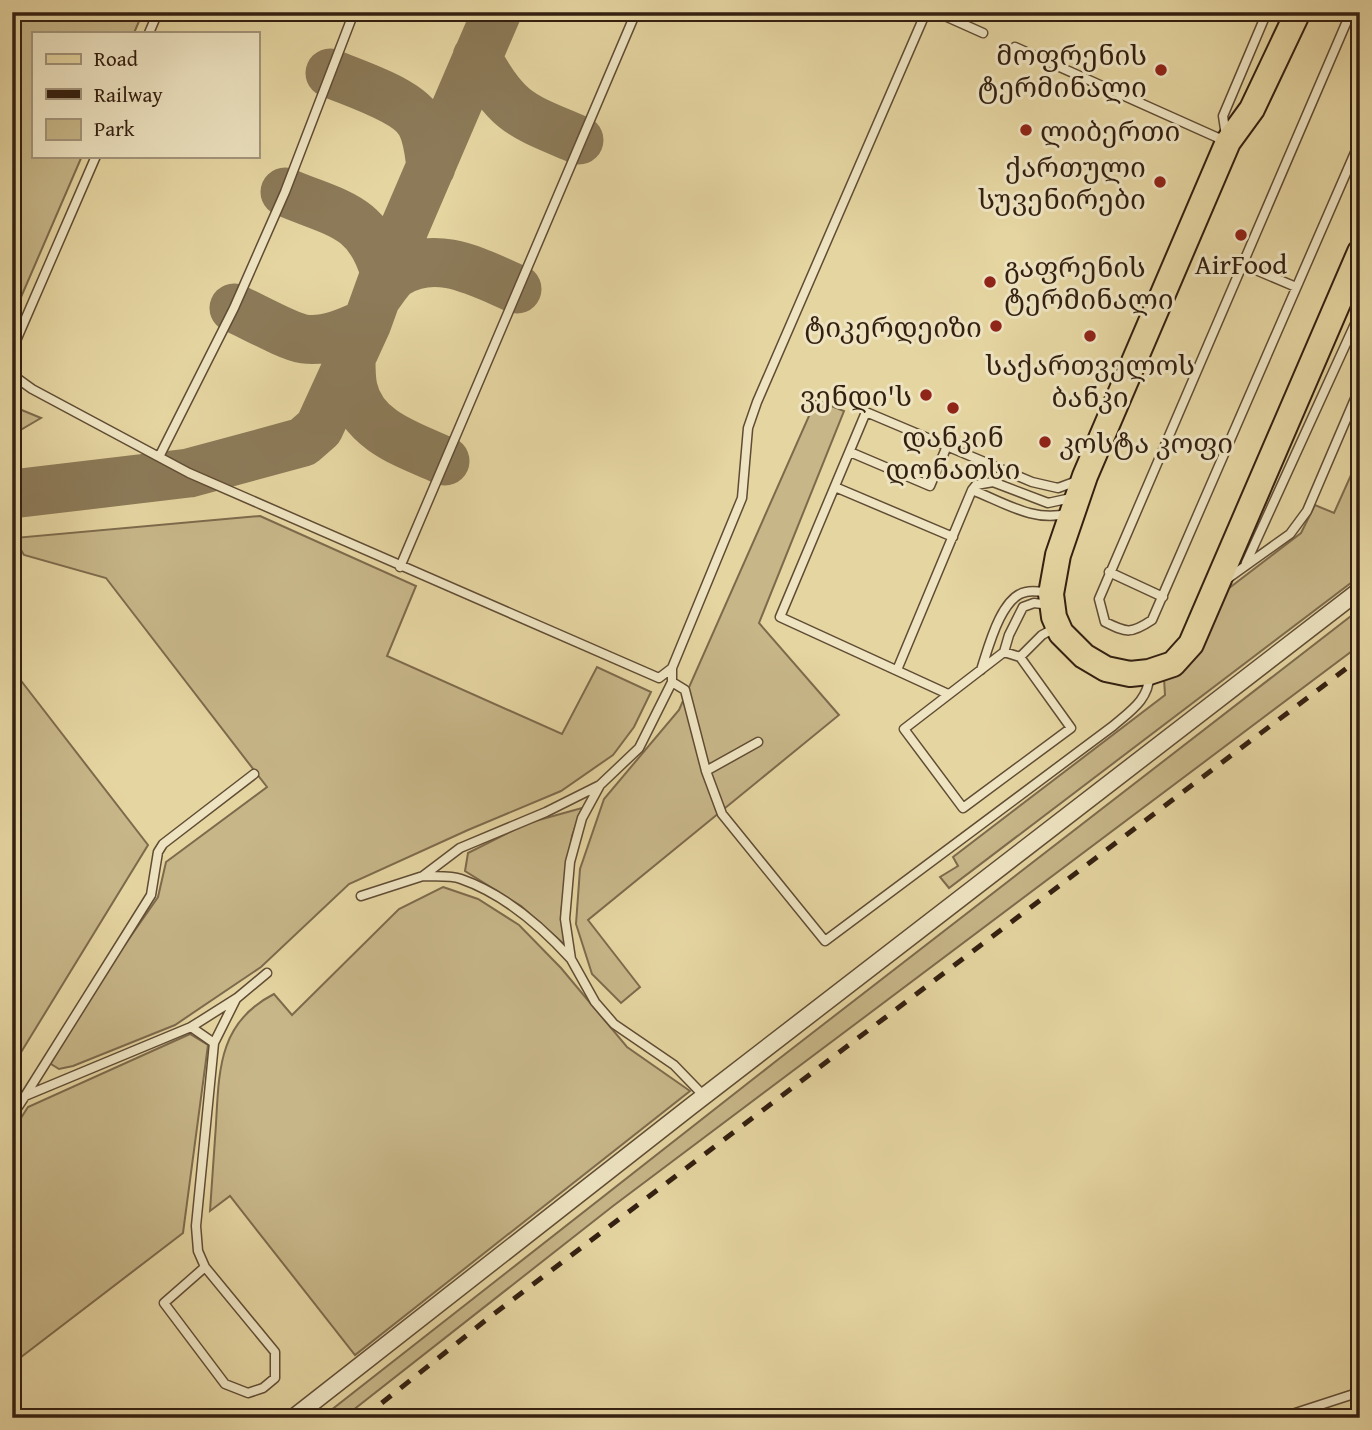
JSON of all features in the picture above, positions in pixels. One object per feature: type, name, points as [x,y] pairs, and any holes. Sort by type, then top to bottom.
[{"type":"main road","points":[[1298,12],[1252,109],[1228,142],[1079,494],[1058,555],[1053,608],[1061,633],[1084,656],[1106,669],[1130,674],[1149,672],[1173,664],[1191,644],[1360,252]]},
{"type":"street","points":[[293,1418],[704,1096],[1360,590]]},
{"type":"lane","points":[[149,32],[158,12]]},
{"type":"lane","points":[[159,457],[234,308],[285,192],[354,12]]},
{"type":"lane","points":[[400,567],[579,140],[636,12]]},
{"type":"lane","points":[[361,896],[424,876],[460,848],[546,812],[600,785],[639,748],[672,682],[673,668],[742,498],[748,428],[757,402],[926,12]]},
{"type":"lane","points":[[936,12],[983,33]]},
{"type":"lane","points":[[1228,142],[1223,116],[1268,12]]},
{"type":"lane","points":[[1353,12],[1347,17],[1244,265],[1099,599],[1105,622],[1124,632],[1138,631],[1152,620],[1360,141]]},
{"type":"lane","points":[[1015,47],[1228,142]]},
{"type":"lane","points":[[12,349],[95,158]]},
{"type":"lane","points":[[1244,265],[1296,287]]},
{"type":"lane","points":[[1246,563],[1360,313]]},
{"type":"lane","points":[[12,369],[14,376],[32,389],[189,473],[659,678],[673,668]]},
{"type":"lane","points":[[1216,587],[1290,534],[1307,511],[1360,387]]},
{"type":"lane","points":[[948,694],[780,617],[866,412],[1045,486],[1058,488],[1069,485],[1079,494]]},
{"type":"lane","points":[[850,452],[930,486],[947,446]]},
{"type":"lane","points":[[897,670],[976,485],[993,482],[1048,503],[1063,501],[1079,494]]},
{"type":"lane","points":[[835,486],[953,537]]},
{"type":"lane","points":[[972,490],[1041,517],[1058,517],[1079,494]]},
{"type":"lane","points":[[1109,572],[1163,597]]},
{"type":"lane","points":[[981,670],[999,621],[1009,603],[1026,592],[1053,608]]},
{"type":"lane","points":[[1004,652],[1020,657],[1071,728],[963,808],[904,729],[1004,652],[1023,607],[1034,603],[1053,608]]},
{"type":"lane","points":[[1020,657],[1042,635],[1053,608]]},
{"type":"lane","points":[[672,682],[685,690],[706,771],[722,814],[825,941],[1113,726],[1139,704],[1148,690],[1149,672]]},
{"type":"lane","points":[[706,771],[758,742]]},
{"type":"lane","points":[[12,1116],[152,895],[158,852],[163,844],[254,774]]},
{"type":"lane","points":[[571,959],[565,919],[570,862],[582,818],[600,785]]},
{"type":"lane","points":[[424,876],[459,878],[500,898],[550,936],[571,959],[595,1002],[614,1024],[674,1065],[704,1096]]},
{"type":"lane","points":[[25,1096],[191,1027],[237,999],[267,973]]},
{"type":"lane","points":[[205,1267],[164,1303],[225,1384],[248,1393],[263,1388],[275,1378],[275,1352],[205,1267],[198,1251],[196,1226],[214,1043],[237,999]]},
{"type":"lane","points":[[191,1027],[214,1043]]},
{"type":"lane","points":[[1279,1418],[1360,1392]]},
{"type":"green space","points":[[12,12],[143,12],[134,32],[32,32],[32,158],[81,158],[12,318]]},
{"type":"green space","points":[[816,400],[844,411],[759,623],[839,715],[588,920],[640,987],[621,1003],[592,974],[576,924],[580,869],[604,799],[679,710]]},
{"type":"green space","points":[[12,406],[41,418],[12,433]]},
{"type":"green space","points":[[1360,455],[1360,576],[949,888],[940,877],[958,866],[953,857],[1165,695],[1164,678],[1224,592],[1301,533],[1315,505],[1334,513]]},
{"type":"green space","points":[[260,516],[416,586],[387,656],[562,734],[597,667],[651,692],[634,727],[613,755],[561,791],[349,884],[261,967],[175,1025],[73,1066],[59,1069],[51,1064],[52,1049],[158,897],[166,862],[267,787],[106,578],[24,555],[14,538]]},
{"type":"green space","points":[[1360,609],[1360,645],[613,1206],[343,1418],[321,1418],[780,1058]]},
{"type":"green space","points":[[12,669],[148,845],[12,1067]]},
{"type":"green space","points":[[582,808],[572,836],[561,913],[565,945],[521,906],[465,871],[468,853],[528,823]]},
{"type":"green space","points":[[443,887],[478,899],[519,925],[561,968],[627,1047],[690,1091],[355,1355],[230,1196],[210,1211],[221,1066],[232,1033],[242,1018],[256,1005],[274,994],[292,1015],[399,909]]},
{"type":"green space","points":[[190,1034],[208,1045],[183,1233],[12,1364],[12,1132],[28,1107]]},
{"type":"taxiway","points":[[12,494],[189,473],[303,442],[319,428],[367,323],[385,273],[497,12]]},
{"type":"taxiway","points":[[477,57],[498,91],[518,111],[579,140]]},
{"type":"taxiway","points":[[330,73],[394,100],[415,115],[425,134],[431,167]]},
{"type":"taxiway","points":[[285,192],[335,212],[359,227],[378,253],[385,273]]},
{"type":"taxiway","points":[[376,298],[397,273],[427,263],[443,263],[473,270],[517,289]]},
{"type":"taxiway","points":[[234,308],[279,330],[312,340],[329,338],[367,323]]},
{"type":"taxiway","points":[[351,360],[353,388],[366,415],[389,435],[445,461]]},
{"type":"railway","points":[[363,1418],[491,1316],[1360,658]]},
{"type":"place","name":"მოფრენის ტერმინალი","points":[[1161,70]]},
{"type":"place","name":"ლიბერთი","points":[[1026,130]]},
{"type":"place","name":"ქართული სუვენირები","points":[[1160,182]]},
{"type":"place","name":"AirFood","points":[[1241,235]]},
{"type":"place","name":"გაფრენის ტერმინალი","points":[[990,282]]},
{"type":"place","name":"ტიკერდეიზი","points":[[996,326]]},
{"type":"place","name":"საქართველოს ბანკი","points":[[1090,336]]},
{"type":"place","name":"ვენდი'ს","points":[[926,395]]},
{"type":"place","name":"დანკინ დონათსი","points":[[953,408]]},
{"type":"place","name":"კოსტა კოფი","points":[[1045,442]]}]
